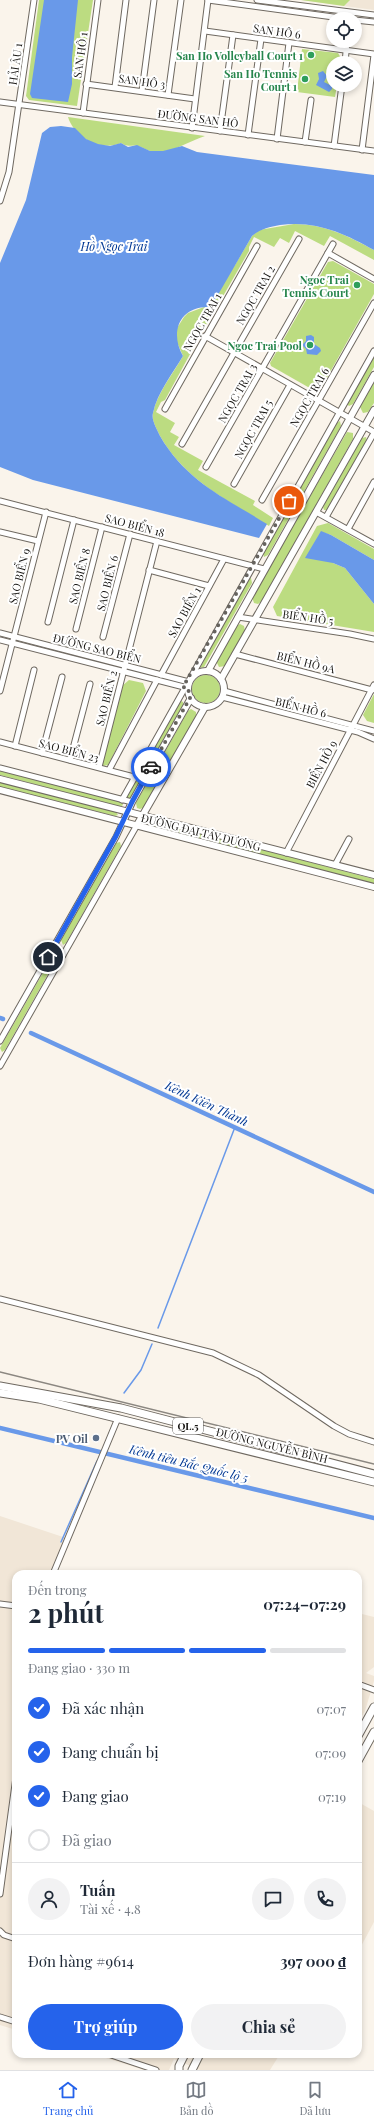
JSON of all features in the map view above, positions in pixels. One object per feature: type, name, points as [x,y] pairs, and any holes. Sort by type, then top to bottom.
[{"type":"highway","name":"ĐƯỜNG NGUYỄN BÌNH","points":[[0,1386],[121,1408],[374,1474]]},
{"type":"highway","name":"ĐƯỜNG NGUYỄN BÌNH","points":[[0,1393],[39,1399],[374,1482]]},
{"type":"highway","points":[[118,1418],[121,1408]]},
{"type":"highway","points":[[362,1729],[374,1707]]},
{"type":"highway","points":[[362,1754],[374,1732]]},
{"type":"highway","points":[[179,2070],[179,2066],[183,2058]]},
{"type":"highway","points":[[192,2070],[198,2058]]},
{"type":"main road","points":[[208,671],[374,375]]},
{"type":"main road","points":[[221,679],[214,673],[208,671],[198,673],[187,685],[190,698],[197,704],[205,707],[216,704],[223,694],[221,679],[374,410]]},
{"type":"main road","points":[[123,822],[132,802],[190,698]]},
{"type":"main road","points":[[137,826],[205,707]]},
{"type":"main road","name":"ĐƯỜNG ĐẠI TÂY DƯƠNG","points":[[0,779],[374,875]]},
{"type":"main road","name":"ĐƯỜNG ĐẠI TÂY DƯƠNG","points":[[0,790],[374,887]]},
{"type":"street","name":"HẢI ÂU 1","points":[[0,201],[9,172],[34,0]]},
{"type":"street","name":"SAN HÔ 1","points":[[82,113],[98,0]]},
{"type":"street","points":[[115,87],[126,0]]},
{"type":"street","points":[[142,91],[154,0]]},
{"type":"street","points":[[168,95],[181,0]]},
{"type":"street","points":[[192,128],[208,0],[326,16]]},
{"type":"street","points":[[257,0],[348,12]]},
{"type":"street","points":[[362,14],[374,16]]},
{"type":"street","points":[[362,21],[374,22]]},
{"type":"street","name":"SAN HÔ 6","points":[[205,31],[374,54]]},
{"type":"street","points":[[220,131],[233,35]]},
{"type":"street","points":[[248,135],[261,39]]},
{"type":"street","points":[[277,138],[289,43]]},
{"type":"street","points":[[346,50],[346,56]]},
{"type":"street","points":[[362,150],[374,54]]},
{"type":"street","name":"SAN HÔ 3","points":[[86,84],[195,98]]},
{"type":"street","points":[[334,146],[341,92]]},
{"type":"street","points":[[305,142],[311,100]]},
{"type":"street","name":"ĐƯỜNG SAN HÔ","points":[[0,102],[374,151]]},
{"type":"street","name":"NGỌC TRAI 2","points":[[182,444],[299,239]]},
{"type":"street","name":"NGỌC TRAI 3","points":[[206,467],[328,254],[332,244]]},
{"type":"street","name":"NGỌC TRAI 1","points":[[165,409],[257,246]]},
{"type":"street","points":[[328,254],[374,280]]},
{"type":"street","name":"NGỌC TRAI 6","points":[[262,500],[374,303]]},
{"type":"street","points":[[205,336],[374,433],[326,517]]},
{"type":"street","points":[[122,800],[374,351]]},
{"type":"street","name":"NGỌC TRAI 5","points":[[234,484],[290,385]]},
{"type":"street","points":[[348,529],[374,482]]},
{"type":"street","name":"SAO BIỂN 18","points":[[0,500],[264,569]]},
{"type":"street","name":"SAO BIỂN 9","points":[[0,691],[46,512]]},
{"type":"street","points":[[316,512],[374,544]]},
{"type":"street","points":[[48,622],[74,520]]},
{"type":"street","name":"SAO BIỂN 8","points":[[76,629],[102,527]]},
{"type":"street","points":[[0,532],[38,541]]},
{"type":"street","name":"SAO BIỂN 6","points":[[104,637],[130,534]]},
{"type":"street","name":"SAO BIỂN 2","points":[[99,768],[157,541]]},
{"type":"street","name":"SAO BIỂN 1","points":[[161,675],[224,559]]},
{"type":"street","points":[[149,570],[210,586]]},
{"type":"street","name":"BIỂN HỒ 5","points":[[238,618],[350,634],[374,640]]},
{"type":"street","name":"ĐƯỜNG SAO BIỂN","points":[[0,634],[161,675],[187,685]]},
{"type":"street","name":"ĐƯỜNG SAO BIỂN","points":[[0,640],[123,672],[187,685]]},
{"type":"street","name":"BIỂN HỒ 9A","points":[[235,654],[373,687]]},
{"type":"street","points":[[15,746],[34,670]]},
{"type":"street","points":[[42,753],[62,677]]},
{"type":"street","points":[[109,770],[157,680]]},
{"type":"street","points":[[70,760],[90,684]]},
{"type":"street","name":"BIỂN HỒ 9","points":[[286,853],[373,687]]},
{"type":"street","name":"BIỂN HỒ 6","points":[[223,694],[353,724],[374,731]]},
{"type":"street","name":"BIỂN HỒ 6","points":[[223,694],[350,730],[374,739]]},
{"type":"street","name":"SAO BIỂN 23","points":[[0,742],[134,777]]},
{"type":"street","points":[[0,768],[132,802]]},
{"type":"street","points":[[0,1041],[123,822]]},
{"type":"street","points":[[0,1064],[137,826]]},
{"type":"street","points":[[335,865],[349,839]]},
{"type":"street","points":[[52,949],[63,956]]},
{"type":"street","points":[[0,1299],[213,1352],[259,1375],[334,1426],[349,1434],[374,1442]]},
{"type":"street","points":[[55,1570],[118,1418]]},
{"type":"street","points":[[0,1604],[12,1606]]},
{"type":"street","points":[[362,1686],[374,1690]]},
{"type":"street","points":[[0,1894],[12,1806]]},
{"type":"street","points":[[0,1931],[4,1935],[12,1938]]},
{"type":"street","points":[[0,2017],[12,2021]]},
{"type":"street","points":[[120,2058],[156,2070]]},
{"type":"shaded area","points":[[301,0],[374,0],[374,10],[344,6]]},
{"type":"shaded area","points":[[0,1516],[69,1539],[57,1570],[12,1570],[12,2029],[0,2025]]},
{"type":"shaded area","points":[[362,1614],[374,1617],[374,1667],[366,1673],[374,1676],[374,1681],[362,1716]]},
{"type":"shaded area","points":[[362,1804],[374,1811],[374,1922],[362,1944]]},
{"type":"shaded area","points":[[106,2058],[278,2058],[270,2070],[200,2070],[174,2059],[169,2070],[144,2070]]},
{"type":"green space","points":[[39,0],[93,0],[77,106],[29,100],[26,96]]},
{"type":"green space","points":[[301,0],[350,0],[344,6]]},
{"type":"green space","points":[[302,49],[338,53],[340,56],[326,56],[326,92],[336,92],[335,97],[297,92]]},
{"type":"green space","points":[[68,117],[205,136],[172,150],[158,152],[121,143],[105,146],[89,141],[82,136],[76,131]]},
{"type":"green space","points":[[294,224],[316,226],[355,240],[374,250],[374,260],[330,236],[324,246],[295,231],[289,243],[280,238],[274,247],[254,237],[249,247],[249,251],[207,324],[195,331],[193,335],[195,345],[165,400],[161,402],[156,412],[175,423],[170,432],[179,437],[174,445],[203,461],[198,470],[255,501],[253,505],[273,518],[269,526],[223,498],[194,477],[170,451],[160,436],[153,416],[158,398],[183,356],[176,340],[177,328],[184,317],[188,313],[204,307],[235,265],[252,236],[259,230]]},
{"type":"green space","points":[[333,261],[374,284],[374,294],[320,390],[315,391],[271,366],[270,363],[328,262]]},
{"type":"green space","points":[[374,356],[374,367],[353,404],[349,406],[347,404]]},
{"type":"green space","points":[[374,382],[374,403],[368,412],[363,413],[360,407]]},
{"type":"green space","points":[[340,421],[341,426],[268,555],[264,557],[263,553],[337,423]]},
{"type":"green space","points":[[347,432],[353,433],[353,439],[262,601],[258,604],[254,603],[252,597]]},
{"type":"green space","points":[[366,437],[367,441],[327,510],[324,510],[323,507],[362,438]]},
{"type":"green space","points":[[328,523],[374,549],[374,560],[331,535],[321,532],[333,563],[345,568],[374,604],[374,632],[277,616],[273,607],[317,526]]},
{"type":"green space","points":[[251,578],[252,583],[204,667],[200,668],[248,579]]},
{"type":"green space","points":[[240,624],[244,626],[245,631],[225,666],[219,667],[216,661],[236,626]]},
{"type":"green space","points":[[206,675],[216,679],[220,689],[216,699],[206,703],[196,699],[192,689],[196,679]]},
{"type":"green space","points":[[129,680],[143,683],[146,691],[108,765],[103,766],[102,764],[122,686]]},
{"type":"green space","points":[[374,694],[374,723],[367,721],[363,715]]},
{"type":"green space","points":[[181,701],[183,702],[183,705],[131,797],[128,799],[126,797]]},
{"type":"green space","points":[[191,709],[196,712],[196,716],[145,807],[140,809],[137,808],[136,803],[188,711]]},
{"type":"green space","points":[[0,771],[122,802],[123,805],[120,807],[0,775]]},
{"type":"green space","points":[[0,782],[116,812],[118,815],[115,816],[0,787]]},
{"type":"green space","points":[[153,821],[374,879],[374,884],[152,826],[150,823]]},
{"type":"green space","points":[[120,842],[121,846],[66,943],[63,945],[61,940],[116,843]]},
{"type":"green space","points":[[51,963],[52,967],[5,1050],[2,1052],[0,1048],[48,964]]},
{"type":"water","points":[[44,0],[78,0],[72,57],[72,84],[68,102],[32,98],[30,94]]},
{"type":"water","points":[[323,71],[326,75],[324,82],[326,83],[326,90],[316,85],[319,79],[318,73]]},
{"type":"water","name":"Hồ Ngọc Trai","points":[[61,126],[75,128],[86,139],[98,144],[110,146],[121,143],[128,147],[137,145],[150,151],[163,151],[182,146],[197,152],[374,175],[374,250],[352,238],[317,226],[293,224],[280,225],[261,230],[252,236],[211,307],[192,310],[185,315],[180,322],[177,338],[183,356],[158,398],[153,419],[160,436],[170,452],[194,477],[222,497],[267,524],[259,538],[33,480],[0,467],[0,263],[26,200],[42,133],[50,127]]},
{"type":"water","name":"Ngoc Trai Pool","points":[[311,335],[314,337],[314,344],[320,348],[321,351],[317,355],[307,354],[306,349],[302,345],[306,341],[306,336]]},
{"type":"water","points":[[321,531],[331,535],[374,560],[374,604],[345,568],[333,563],[305,558]]},
{"type":"waterway","name":"Kênh Kiên Thành","points":[[31,1033],[374,1192]]},
{"type":"waterway","points":[[158,1328],[235,1127]]},
{"type":"waterway","points":[[124,1393],[141,1370],[152,1344]]},
{"type":"waterway","name":"Kênh tiêu Bắc Quốc lộ 5","points":[[0,1428],[374,1518]]},
{"type":"waterway","points":[[61,1542],[97,1461]]},
{"type":"railway","points":[[0,1372],[374,1464]]},
{"type":"way so far","points":[[151,767],[190,698],[188,688],[183,687],[289,501]]},
{"type":"place","name":"San Ho Volleyball Court 1","points":[[311,55]]},
{"type":"place","name":"San Ho Tennis Court 1","points":[[305,79]]},
{"type":"place","name":"Ngoc Trai Tennis Court","points":[[357,285]]},
{"type":"place","name":"Ngoc Trai Pool","points":[[310,345]]},
{"type":"place","name":"PV Oil","points":[[96,1438]]},
{"type":"route","points":[[48,957],[116,836],[151,767]]}]
